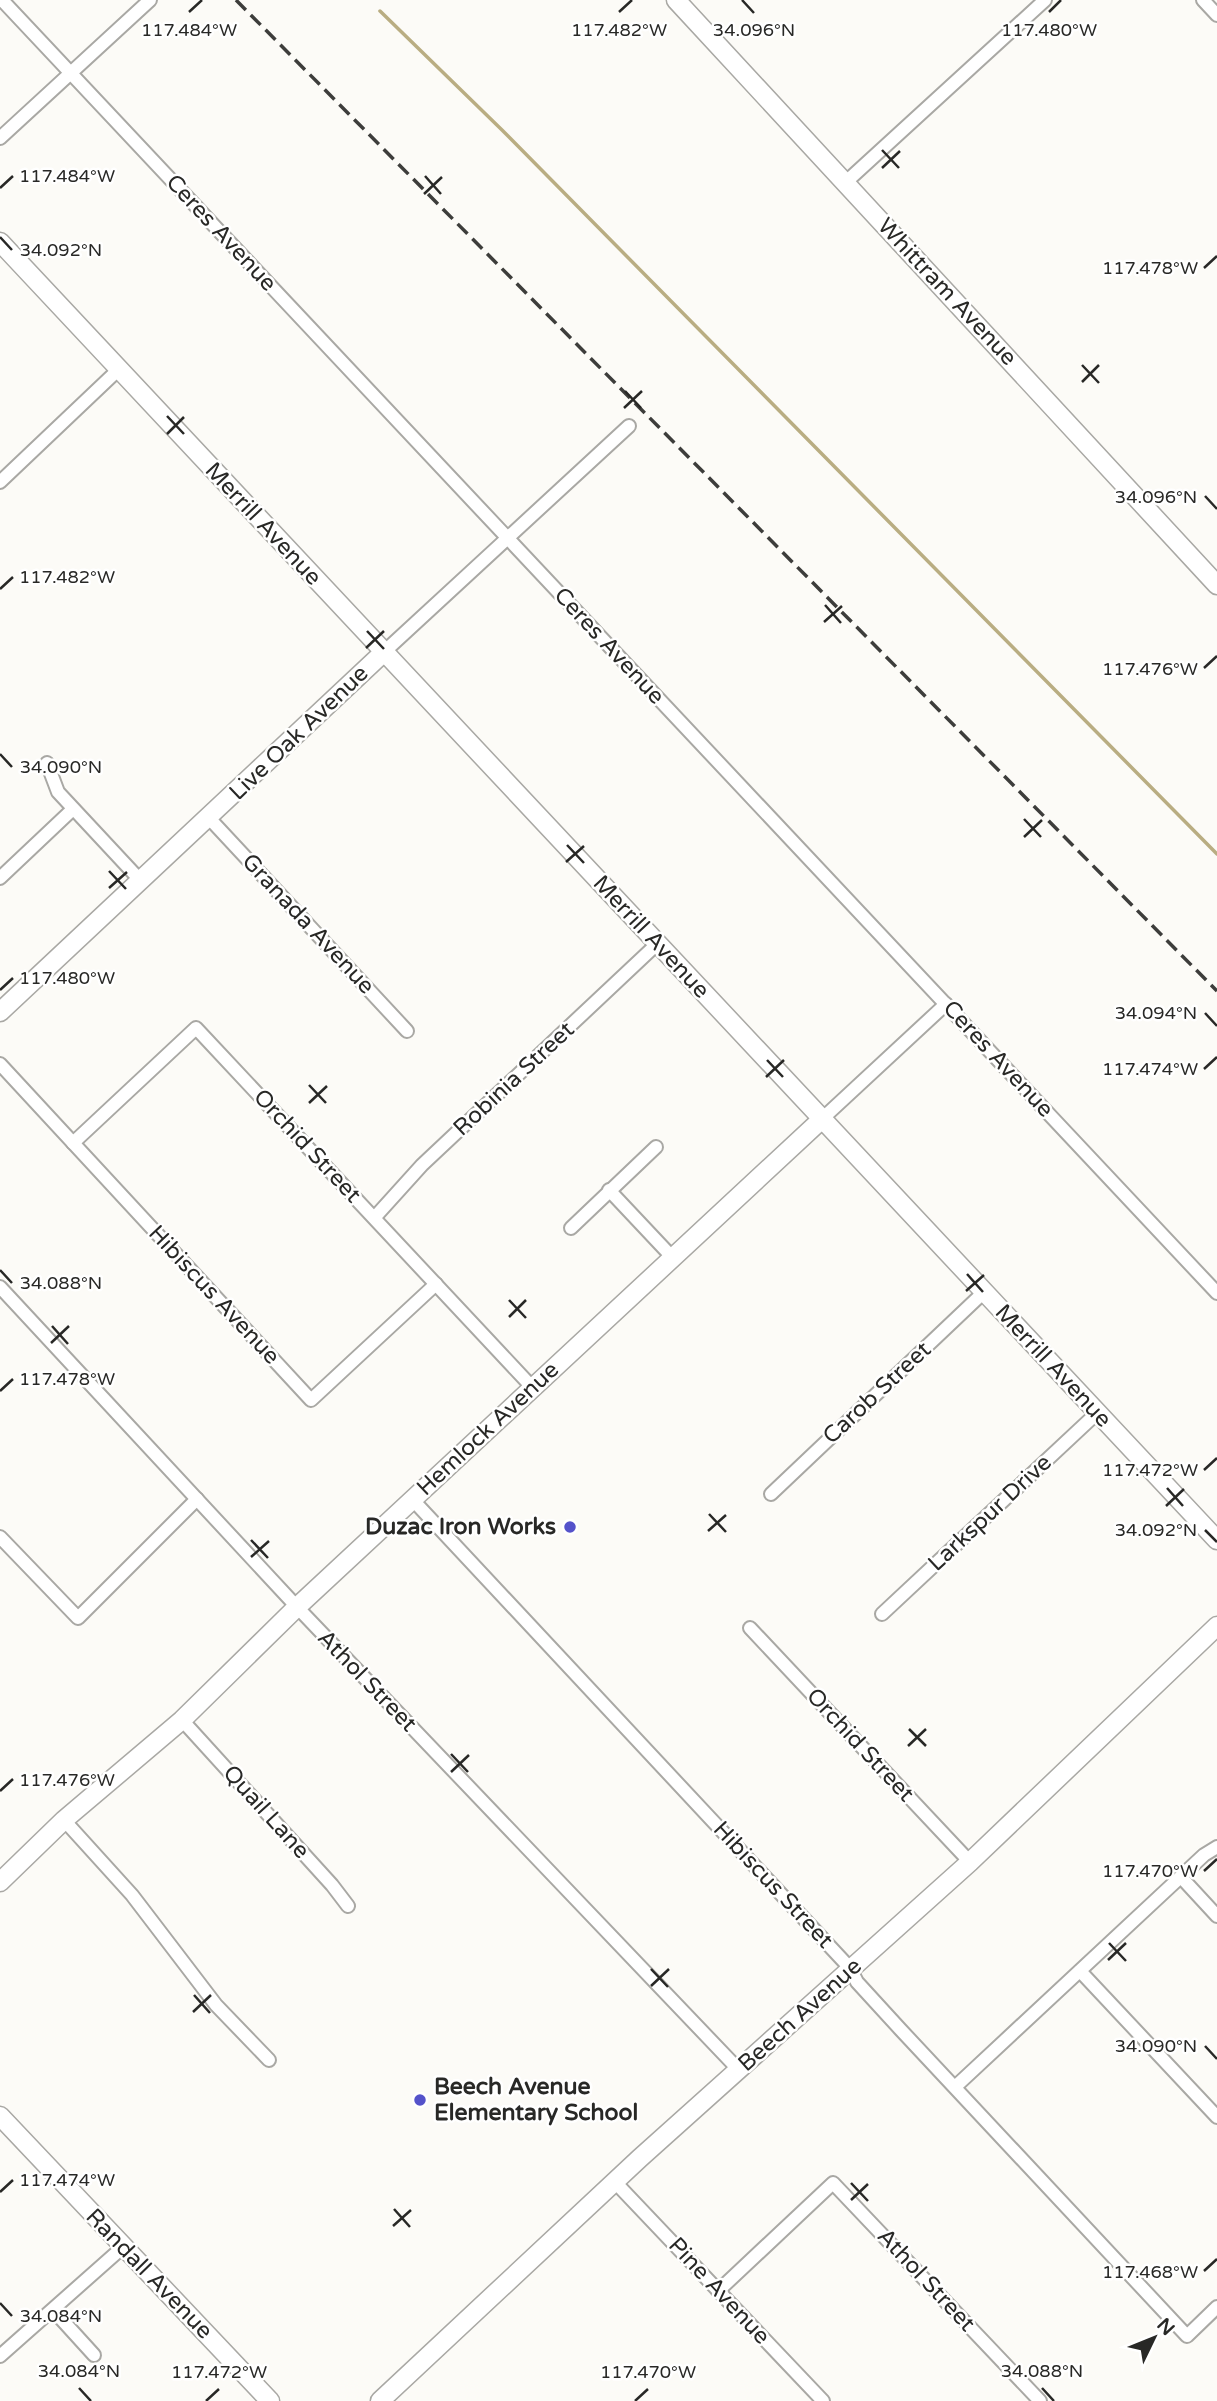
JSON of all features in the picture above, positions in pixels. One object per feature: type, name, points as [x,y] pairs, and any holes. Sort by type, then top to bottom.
[{"type":"main road","name":"Whittram Avenue","points":[[676,0],[1217,585]]},
{"type":"main road","name":"Merrill Avenue","points":[[0,242],[1217,1540]]},
{"type":"main road","name":"Live Oak Avenue","points":[[0,1012],[384,652]]},
{"type":"main road","name":"Hemlock Avenue","points":[[0,1882],[64,1819],[182,1720],[412,1499],[822,1119]]},
{"type":"main road","name":"Beech Avenue","points":[[380,2401],[615,2182],[970,1862],[1217,1626]]},
{"type":"main road","name":"Randall Avenue","points":[[0,2116],[270,2401]]},
{"type":"street","name":"Ceres Avenue","points":[[2,0],[1217,1293]]},
{"type":"street","points":[[0,138],[150,0]]},
{"type":"street","points":[[846,183],[1045,0]]},
{"type":"street","points":[[1203,0],[1217,15]]},
{"type":"street","points":[[0,482],[118,370]]},
{"type":"street","name":"Live Oak Avenue","points":[[384,652],[629,426]]},
{"type":"street","points":[[47,763],[58,792],[140,880]]},
{"type":"street","points":[[0,878],[74,809]]},
{"type":"street","name":"Granada Avenue","points":[[209,818],[407,1031]]},
{"type":"street","name":"Robinia Street","points":[[375,1217],[422,1165],[657,944]]},
{"type":"street","name":"Hemlock Avenue","points":[[822,1119],[946,1004]]},
{"type":"street","name":"Orchid Street","points":[[73,1143],[196,1028],[532,1387]]},
{"type":"street","name":"Hibiscus Avenue","points":[[0,1064],[311,1400],[436,1284]]},
{"type":"street","points":[[571,1228],[656,1147]]},
{"type":"street","points":[[609,1190],[673,1258]]},
{"type":"street","name":"Athol Street","points":[[0,1287],[297,1607],[739,2070]]},
{"type":"street","name":"Carob Street","points":[[771,1494],[984,1292]]},
{"type":"street","name":"Larkspur Drive","points":[[882,1614],[1097,1413]]},
{"type":"street","points":[[0,1537],[78,1618],[197,1499]]},
{"type":"street","name":"Hibiscus Street","points":[[412,1499],[850,1968],[857,1982],[1187,2336],[1217,2307]]},
{"type":"street","name":"Orchid Street","points":[[750,1628],[970,1862]]},
{"type":"street","name":"Quail Lane","points":[[182,1720],[348,1906]]},
{"type":"street","points":[[64,1819],[132,1895],[216,2005],[269,2060]]},
{"type":"street","points":[[954,2087],[1181,1877],[1217,1847]]},
{"type":"street","points":[[1181,1877],[1217,1916]]},
{"type":"street","points":[[1080,1971],[1217,2117]]},
{"type":"street","name":"Pine Avenue","points":[[615,2182],[823,2401]]},
{"type":"street","name":"Athol Street","points":[[718,2291],[833,2183],[1040,2401]]},
{"type":"street","points":[[0,2357],[123,2247]]},
{"type":"street","points":[[54,2311],[94,2355]]},
{"type":"waterway","points":[[380,11],[502,130],[1217,854]]},
{"type":"railway","points":[[236,0],[1217,991]]},
{"type":"place","name":"Duzac Iron Works","points":[[570,1527]]},
{"type":"place","name":"Beech Avenue Elementary School","points":[[420,2100]]}]
